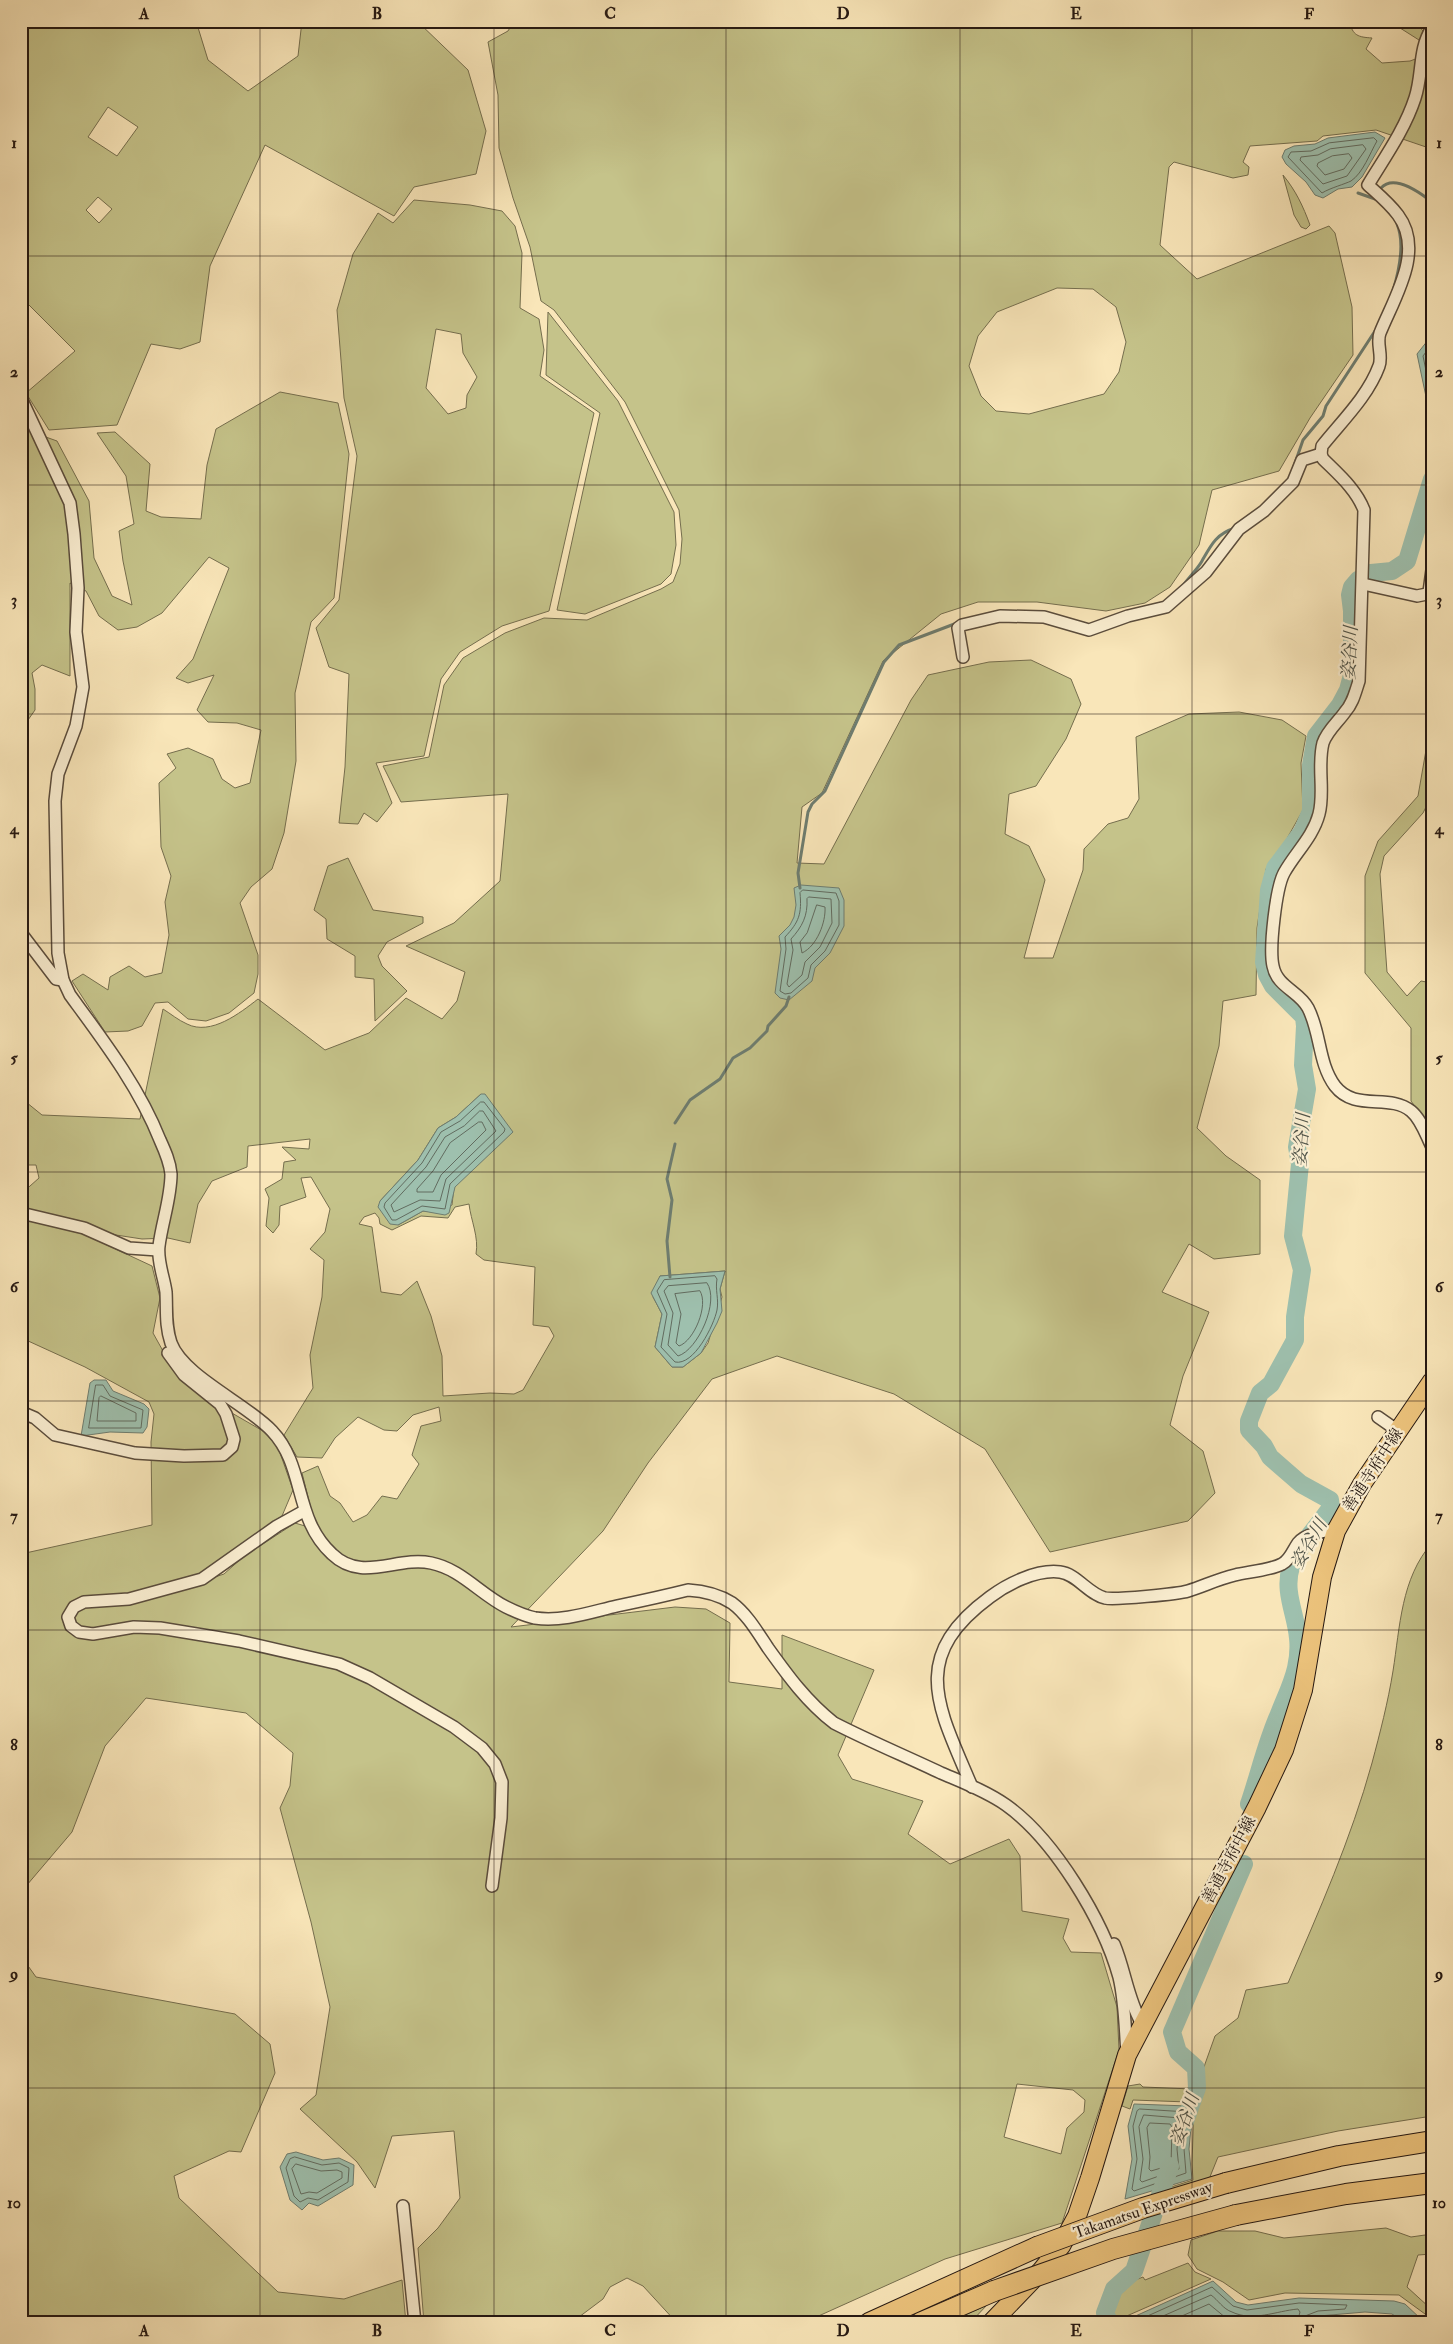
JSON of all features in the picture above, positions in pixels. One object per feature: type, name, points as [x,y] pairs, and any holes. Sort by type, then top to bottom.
[{"type":"highway","name":"Takamatsu Expressway","points":[[869,2323],[1037,2247],[1143,2208],[1226,2183],[1339,2156],[1432,2141]]},
{"type":"highway","name":"Takamatsu Expressway","points":[[920,2323],[994,2291],[1113,2249],[1236,2215],[1346,2194],[1432,2183]]},
{"type":"main road","name":"善通寺府中線","points":[[991,2323],[1041,2271],[1068,2233],[1084,2197],[1128,2055],[1142,2024],[1257,1807],[1284,1750],[1303,1690],[1322,1577],[1336,1531],[1351,1502],[1432,1381]]},
{"type":"street","points":[[1432,28],[1423,46],[1416,97],[1407,118],[1368,186],[1398,215],[1407,233],[1409,243],[1403,282],[1379,335],[1380,364],[1372,382],[1322,446],[1321,454],[1323,459],[1360,499],[1364,510],[1359,682],[1352,702],[1324,742],[1320,814],[1310,836],[1284,873],[1278,890],[1273,967],[1282,985],[1308,1008],[1315,1027],[1322,1060],[1329,1078],[1337,1089],[1348,1098],[1401,1104],[1413,1112],[1432,1147]]},
{"type":"street","points":[[21,398],[70,503],[78,579],[76,632],[83,687],[76,726],[58,774],[55,801],[58,953],[63,980],[70,995],[144,1106],[168,1160],[171,1174],[169,1195],[158,1250],[166,1293],[165,1323],[170,1340],[178,1356],[189,1367],[265,1424],[280,1440],[292,1464],[304,1511],[325,1547],[333,1556],[348,1566],[369,1569],[428,1562],[442,1565],[455,1571],[498,1603],[521,1614],[537,1618],[589,1614],[688,1590],[705,1591],[720,1596],[733,1604],[749,1621],[796,1686],[815,1708],[834,1723],[972,1786],[1005,1804],[1038,1833],[1077,1888],[1096,1922],[1119,1977],[1128,2055]]},
{"type":"street","points":[[963,657],[958,635],[958,628],[962,625],[1000,616],[1044,617],[1089,630],[1128,616],[1166,607],[1201,578],[1239,529],[1264,511],[1293,482],[1302,460],[1321,454]]},
{"type":"street","points":[[1363,578],[1417,596],[1431,593],[1432,570]]},
{"type":"street","points":[[21,933],[56,978],[63,980]]},
{"type":"street","points":[[21,1213],[84,1228],[129,1248],[158,1250]]},
{"type":"street","points":[[21,1412],[35,1418],[54,1435],[126,1451],[184,1456],[223,1455],[232,1447],[234,1439],[226,1414],[220,1404],[184,1374],[172,1361],[166,1350],[170,1340]]},
{"type":"street","points":[[1378,1417],[1398,1431]]},
{"type":"street","points":[[304,1511],[277,1526],[202,1579],[129,1599],[84,1602],[71,1611],[68,1617],[71,1626],[79,1632],[93,1634],[134,1627],[160,1628],[309,1656],[339,1664],[370,1678],[439,1718],[482,1748],[495,1764],[502,1782],[501,1818],[492,1886]]},
{"type":"street","points":[[972,1786],[944,1720],[937,1684],[944,1646],[954,1629],[974,1608],[1000,1590],[1033,1576],[1049,1572],[1066,1573],[1105,1598],[1188,1591],[1212,1582],[1282,1564],[1300,1541],[1322,1530],[1336,1531]]},
{"type":"street","points":[[1114,1944],[1122,1961],[1132,2002],[1142,2024]]},
{"type":"street","points":[[403,2206],[415,2323]]},
{"type":"shaded area","points":[[21,21],[196,21],[208,60],[248,91],[298,56],[302,21],[417,21],[468,70],[486,131],[476,174],[414,187],[394,216],[265,145],[210,266],[200,342],[180,349],[151,344],[117,425],[49,430],[26,393],[75,351],[21,297]],"holes":[[[108,107],[138,127],[117,156],[88,137]],[[98,197],[112,209],[99,223],[86,210]]]},
{"type":"shaded area","points":[[514,21],[1064,21],[1076,25],[1078,21],[1349,21],[1354,33],[1372,38],[1366,49],[1382,63],[1410,61],[1432,53],[1432,147],[1429,148],[1376,130],[1323,136],[1317,141],[1250,146],[1243,162],[1249,167],[1248,175],[1233,178],[1174,162],[1169,167],[1160,245],[1197,279],[1329,226],[1335,233],[1352,307],[1353,355],[1310,418],[1279,471],[1212,490],[1199,545],[1170,587],[1145,603],[1106,611],[1037,602],[978,602],[941,614],[883,661],[822,793],[802,807],[797,863],[824,864],[911,700],[928,675],[989,662],[1031,660],[1071,679],[1081,704],[1066,739],[1036,786],[1009,794],[1005,834],[1029,846],[1045,880],[1024,958],[1053,958],[1083,870],[1084,849],[1108,824],[1128,818],[1139,799],[1136,737],[1189,714],[1239,712],[1282,720],[1306,736],[1301,763],[1303,810],[1285,842],[1266,869],[1257,928],[1256,995],[1223,1001],[1219,1046],[1197,1128],[1226,1156],[1260,1180],[1260,1254],[1214,1259],[1189,1244],[1162,1292],[1209,1312],[1183,1376],[1170,1425],[1203,1451],[1215,1493],[1188,1521],[1050,1552],[985,1449],[894,1394],[777,1356],[712,1379],[648,1463],[603,1531],[511,1627],[675,1607],[706,1609],[730,1623],[729,1682],[782,1689],[782,1635],[874,1670],[838,1755],[852,1779],[923,1801],[908,1834],[950,1864],[1009,1839],[1020,1856],[1022,1911],[1069,1919],[1063,1938],[1071,1952],[1101,1953],[1117,2007],[1119,2050],[1062,2223],[945,2259],[803,2323],[677,2323],[643,2286],[627,2278],[610,2287],[603,2299],[575,2320],[576,2323],[424,2323],[418,2248],[438,2228],[460,2198],[454,2131],[392,2136],[375,2188],[357,2162],[300,2109],[316,2095],[330,2007],[311,1922],[280,1808],[290,1786],[293,1753],[246,1713],[146,1698],[105,1746],[72,1832],[21,1892],[21,1554],[152,1525],[151,1442],[154,1414],[149,1402],[85,1367],[26,1340],[21,1342],[21,1194],[39,1178],[36,1165],[21,1165],[21,1098],[42,1115],[140,1119],[163,1009],[187,1024],[196,1027],[206,1027],[225,1021],[258,999],[325,1050],[369,1033],[406,998],[442,1019],[457,1001],[465,972],[406,946],[454,923],[500,881],[508,794],[401,802],[383,766],[429,757],[444,685],[463,658],[505,633],[544,618],[587,620],[661,589],[673,582],[680,564],[682,539],[679,510],[625,402],[554,310],[541,301],[530,247],[513,198],[499,148],[498,95],[488,42],[508,31]],"holes":[[[1057,288],[1093,289],[1116,307],[1126,342],[1119,372],[1104,394],[1029,414],[996,411],[981,396],[969,366],[978,336],[997,312]],[[481,1094],[512,1132],[454,1187],[452,1205],[434,1212],[423,1211],[398,1225],[380,1201],[418,1160],[438,1128],[456,1117]],[[310,1139],[309,1149],[282,1147],[296,1160],[284,1162],[282,1179],[265,1189],[269,1198],[266,1226],[273,1233],[279,1225],[280,1206],[306,1197],[301,1178],[311,1177],[330,1209],[325,1232],[310,1249],[324,1260],[322,1297],[310,1355],[313,1388],[284,1435],[297,1457],[322,1458],[335,1438],[358,1417],[384,1430],[397,1431],[413,1415],[439,1407],[441,1421],[421,1426],[412,1455],[419,1464],[397,1499],[382,1496],[367,1515],[353,1522],[340,1503],[330,1496],[318,1466],[302,1473],[320,1545],[305,1526],[295,1523],[243,1557],[224,1574],[197,1583],[197,1576],[282,1516],[293,1490],[278,1447],[263,1431],[199,1394],[168,1360],[153,1333],[160,1298],[152,1266],[77,1231],[87,1226],[116,1235],[142,1239],[168,1238],[190,1243],[198,1204],[212,1181],[247,1167],[248,1146]],[[469,1204],[476,1235],[476,1254],[484,1260],[535,1267],[533,1325],[549,1327],[554,1336],[523,1390],[514,1394],[490,1393],[443,1396],[442,1356],[431,1316],[417,1281],[401,1295],[381,1292],[372,1227],[359,1224],[364,1217],[375,1213],[379,1218],[380,1224],[392,1230],[421,1216],[448,1218],[455,1207]],[[725,1271],[720,1289],[722,1297],[708,1343],[701,1353],[683,1367],[672,1367],[655,1347],[662,1314],[653,1297],[660,1276]],[[1017,2084],[1073,2090],[1085,2100],[1084,2112],[1067,2128],[1061,2154],[1004,2137]]]},
{"type":"shaded area","points":[[1389,21],[1414,21],[1424,32],[1419,40]]},
{"type":"shaded area","points":[[1283,175],[1305,211],[1310,225],[1306,229],[1301,227],[1294,215]]},
{"type":"shaded area","points":[[414,200],[470,205],[502,211],[515,226],[522,253],[520,308],[539,319],[544,350],[540,376],[594,413],[549,611],[502,626],[460,652],[441,679],[424,756],[376,763],[392,803],[377,822],[364,813],[358,824],[339,823],[345,767],[349,674],[329,667],[316,628],[339,600],[357,456],[344,398],[337,310],[353,254],[378,213],[393,223]],"holes":[[[436,329],[461,334],[463,353],[477,377],[467,395],[466,408],[448,414],[426,388]]]},
{"type":"shaded area","points":[[548,312],[618,401],[674,512],[676,545],[671,574],[661,584],[585,614],[557,610],[600,413],[546,375]]},
{"type":"shaded area","points":[[280,392],[338,403],[349,454],[334,598],[311,622],[295,693],[296,761],[284,833],[272,869],[251,887],[240,903],[258,955],[258,974],[254,993],[229,1013],[206,1021],[188,1019],[168,1002],[155,1003],[142,1026],[128,1031],[105,1032],[72,981],[83,974],[108,990],[110,977],[129,966],[145,977],[162,973],[169,935],[165,902],[171,876],[161,847],[159,783],[176,768],[167,754],[188,748],[213,759],[222,779],[235,788],[250,783],[261,730],[237,723],[208,722],[197,710],[214,675],[188,683],[176,678],[193,659],[229,568],[209,557],[162,613],[137,627],[118,630],[99,616],[86,591],[70,583],[70,676],[42,665],[32,673],[35,689],[35,710],[21,730],[21,417],[29,431],[57,441],[89,501],[94,558],[112,596],[132,605],[119,531],[134,524],[126,476],[97,433],[115,432],[150,464],[146,511],[161,517],[201,519],[207,465],[216,429]]},
{"type":"shaded area","points":[[1429,733],[1432,733],[1432,795],[1423,813],[1384,856],[1380,874],[1387,972],[1407,996],[1421,981],[1432,983],[1432,1116],[1425,1120],[1411,1101],[1411,1028],[1365,973],[1365,876],[1378,841],[1418,796]]},
{"type":"shaded area","points":[[348,858],[373,910],[423,917],[423,923],[387,942],[378,956],[382,966],[407,991],[375,1021],[374,979],[355,977],[355,956],[327,939],[326,919],[314,910],[328,866]]},
{"type":"shaded area","points":[[1432,1543],[1432,2116],[1338,2131],[1218,2157],[1201,2199],[1159,2213],[1165,2189],[1193,2180],[1194,2103],[1215,2036],[1238,2018],[1246,1990],[1288,1983],[1323,1902],[1364,1791],[1372,1763],[1389,1694],[1400,1620],[1408,1587],[1422,1557]]},
{"type":"shaded area","points":[[21,1956],[36,1977],[235,2014],[270,2044],[275,2073],[241,2152],[229,2151],[174,2176],[179,2198],[278,2292],[344,2299],[402,2280],[406,2323],[21,2323]]},
{"type":"shaded area","points":[[1140,2084],[1143,2087],[1192,2089],[1188,2102],[1133,2100],[1130,2109],[1122,2106],[1128,2086]]},
{"type":"shaded area","points":[[1386,2228],[1411,2237],[1432,2234],[1432,2254],[1418,2255],[1407,2287],[1430,2308],[1425,2314],[1399,2295],[1285,2293],[1249,2300],[1223,2282],[1197,2269],[1188,2255],[1191,2240],[1218,2231],[1255,2231],[1284,2238]]},
{"type":"shaded area","points":[[1188,2263],[1195,2272],[1211,2279],[1113,2322],[1108,2312],[1122,2285],[1143,2277],[1145,2280]]},
{"type":"shaded area","points":[[987,2305],[970,2323],[948,2323]]},
{"type":"shaded area","points":[[1367,2316],[1389,2317],[1399,2323],[1311,2323],[1319,2320]]},
{"type":"water","points":[[1375,132],[1385,138],[1362,177],[1352,187],[1338,189],[1323,198],[1315,195],[1306,182],[1286,164],[1282,157],[1285,150],[1294,146],[1315,144],[1328,138]]},
{"type":"water","points":[[1432,335],[1432,425],[1417,354]]},
{"type":"water","points":[[801,885],[839,888],[844,900],[844,926],[830,953],[815,968],[812,981],[789,1000],[780,998],[775,993],[781,949],[779,936],[790,925],[794,917],[796,905],[794,888]]},
{"type":"water","points":[[481,1094],[485,1094],[513,1132],[455,1187],[449,1213],[445,1215],[423,1211],[398,1225],[390,1224],[378,1207],[380,1201],[418,1160],[438,1128],[456,1117]]},
{"type":"water","points":[[725,1271],[720,1289],[722,1311],[701,1353],[683,1367],[672,1367],[655,1347],[662,1314],[651,1293],[660,1276]]},
{"type":"water","points":[[94,1380],[106,1380],[113,1391],[144,1404],[149,1409],[147,1427],[143,1433],[110,1432],[81,1436],[90,1383]]},
{"type":"water","points":[[1134,2104],[1193,2105],[1189,2149],[1192,2179],[1125,2199],[1132,2159],[1128,2126]]},
{"type":"water","points":[[296,2152],[323,2160],[339,2158],[354,2165],[353,2185],[318,2206],[309,2203],[302,2210],[290,2200],[280,2167],[287,2154]]},
{"type":"water","points":[[1213,2281],[1236,2302],[1248,2305],[1299,2298],[1394,2301],[1405,2304],[1422,2320],[1422,2323],[1406,2323],[1392,2314],[1365,2312],[1319,2316],[1303,2323],[1120,2323]]},
{"type":"waterway","points":[[1381,188],[1386,184],[1398,183],[1411,188],[1428,199],[1432,197]]},
{"type":"waterway","points":[[1358,193],[1378,200]]},
{"type":"waterway","points":[[1393,291],[1401,248],[1397,224]]},
{"type":"waterway","points":[[1294,466],[1303,440],[1323,416],[1326,406],[1375,331]]},
{"type":"waterway","name":"姿谷川","points":[[1249,1804],[1270,1736],[1297,1664],[1297,1629],[1288,1585],[1291,1567],[1304,1543],[1331,1507],[1330,1500],[1301,1484],[1270,1457],[1264,1446],[1249,1430],[1249,1421],[1260,1393],[1271,1384],[1295,1340],[1295,1317],[1302,1270],[1293,1236],[1300,1164],[1297,1147],[1307,1089],[1303,1065],[1305,1026],[1304,1017],[1273,986],[1267,975],[1264,962],[1269,890],[1275,868],[1302,832],[1311,811],[1311,765],[1316,736],[1340,705],[1348,690],[1352,675],[1352,611],[1350,595],[1352,587],[1358,580],[1371,573],[1392,571],[1407,561],[1432,479]]},
{"type":"waterway","points":[[1182,587],[1215,541],[1223,533],[1235,528]]},
{"type":"waterway","points":[[800,888],[798,873],[808,812],[812,804],[825,791],[884,662],[899,645],[957,623]]},
{"type":"waterway","points":[[675,1123],[690,1100],[720,1079],[733,1058],[750,1048],[767,1031],[768,1026],[786,1006],[789,997]]},
{"type":"waterway","points":[[670,1277],[667,1241],[672,1200],[667,1179],[675,1144]]},
{"type":"waterway","name":"姿谷川","points":[[1183,2127],[1197,2088],[1196,2068],[1178,2052],[1172,2032],[1244,1864]]},
{"type":"waterway","name":"姿谷川","points":[[1110,2323],[1105,2313],[1114,2289],[1134,2271],[1170,2166]]}]
